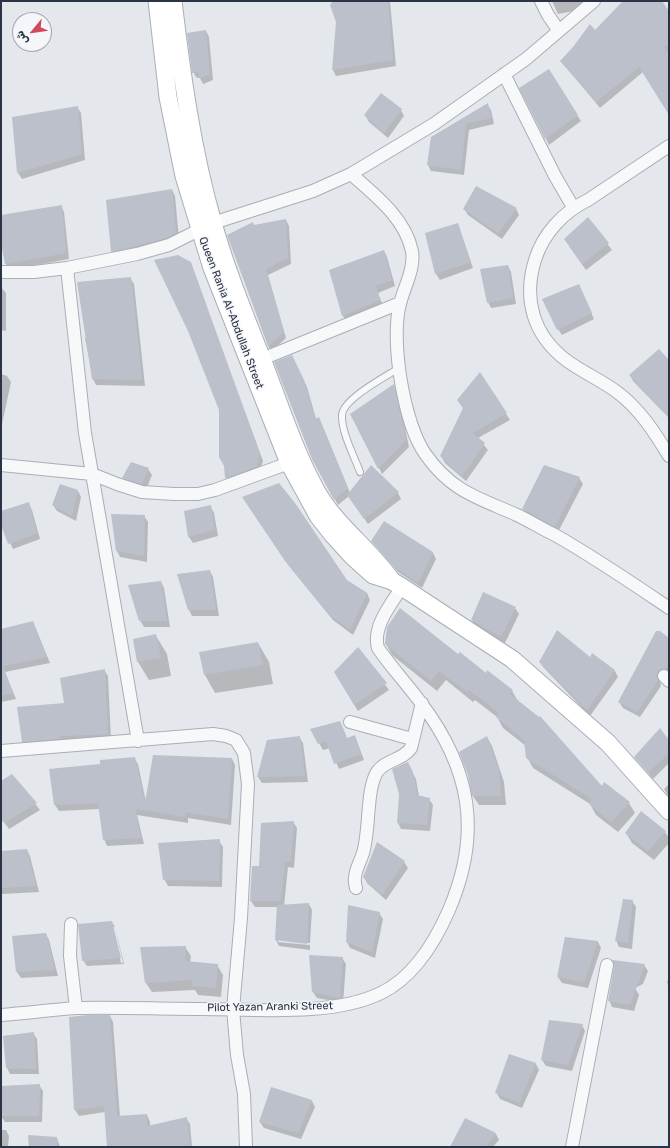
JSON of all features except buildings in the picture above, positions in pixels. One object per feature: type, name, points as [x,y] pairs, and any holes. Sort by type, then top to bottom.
[{"type":"main road","name":"Queen Rania Al-Abdullah Street","points":[[157,1],[168,97],[184,176],[262,359],[300,459],[330,513],[380,564],[397,584]]},
{"type":"main road","name":"Queen Rania Al-Abdullah Street","points":[[173,1],[182,80],[212,268],[289,463],[318,516],[332,534],[373,575],[397,584],[512,659],[608,743],[669,811]]},
{"type":"street","points":[[541,1],[548,15],[559,31]]},
{"type":"street","points":[[1,272],[34,272],[67,268],[137,254],[169,245],[206,226],[313,191],[351,174],[434,124],[526,59],[594,1]]},
{"type":"street","points":[[504,74],[555,176],[573,207]]},
{"type":"street","points":[[669,146],[588,200],[573,207],[545,236],[538,250],[530,284],[531,304],[534,320],[540,334],[550,347],[566,360],[618,393],[641,415],[669,456]]},
{"type":"street","points":[[351,174],[389,210],[408,238],[412,252],[412,266],[400,304],[396,324],[399,368],[412,424],[425,455],[455,486],[469,495],[519,516],[590,555],[669,608]]},
{"type":"street","points":[[67,268],[85,433],[138,740]]},
{"type":"street","points":[[262,359],[400,304]]},
{"type":"street","points":[[1,465],[92,474],[142,492],[198,494],[215,490],[289,463]]},
{"type":"street","name":"Pilot Yazan Aranki Street","points":[[1,1014],[76,1008],[288,1009],[335,1007],[374,996],[400,980],[411,971],[430,947],[445,920],[458,888],[467,843],[467,803],[462,779],[453,753],[422,703],[386,660],[378,648],[376,640],[379,626],[397,584]]},
{"type":"street","points":[[356,888],[354,882],[367,834],[373,780],[378,770],[385,764],[409,750],[422,703]]},
{"type":"street","points":[[350,722],[412,739]]},
{"type":"street","points":[[1,751],[213,734],[226,736],[236,740],[244,753],[248,784],[247,825],[233,1009],[237,1055],[244,1094],[246,1147]]},
{"type":"street","points":[[71,924],[70,956],[76,1008]]},
{"type":"street","points":[[572,1147],[607,965]]},
{"type":"lane","points":[[360,472],[343,422],[343,410],[352,400],[399,368]]}]
